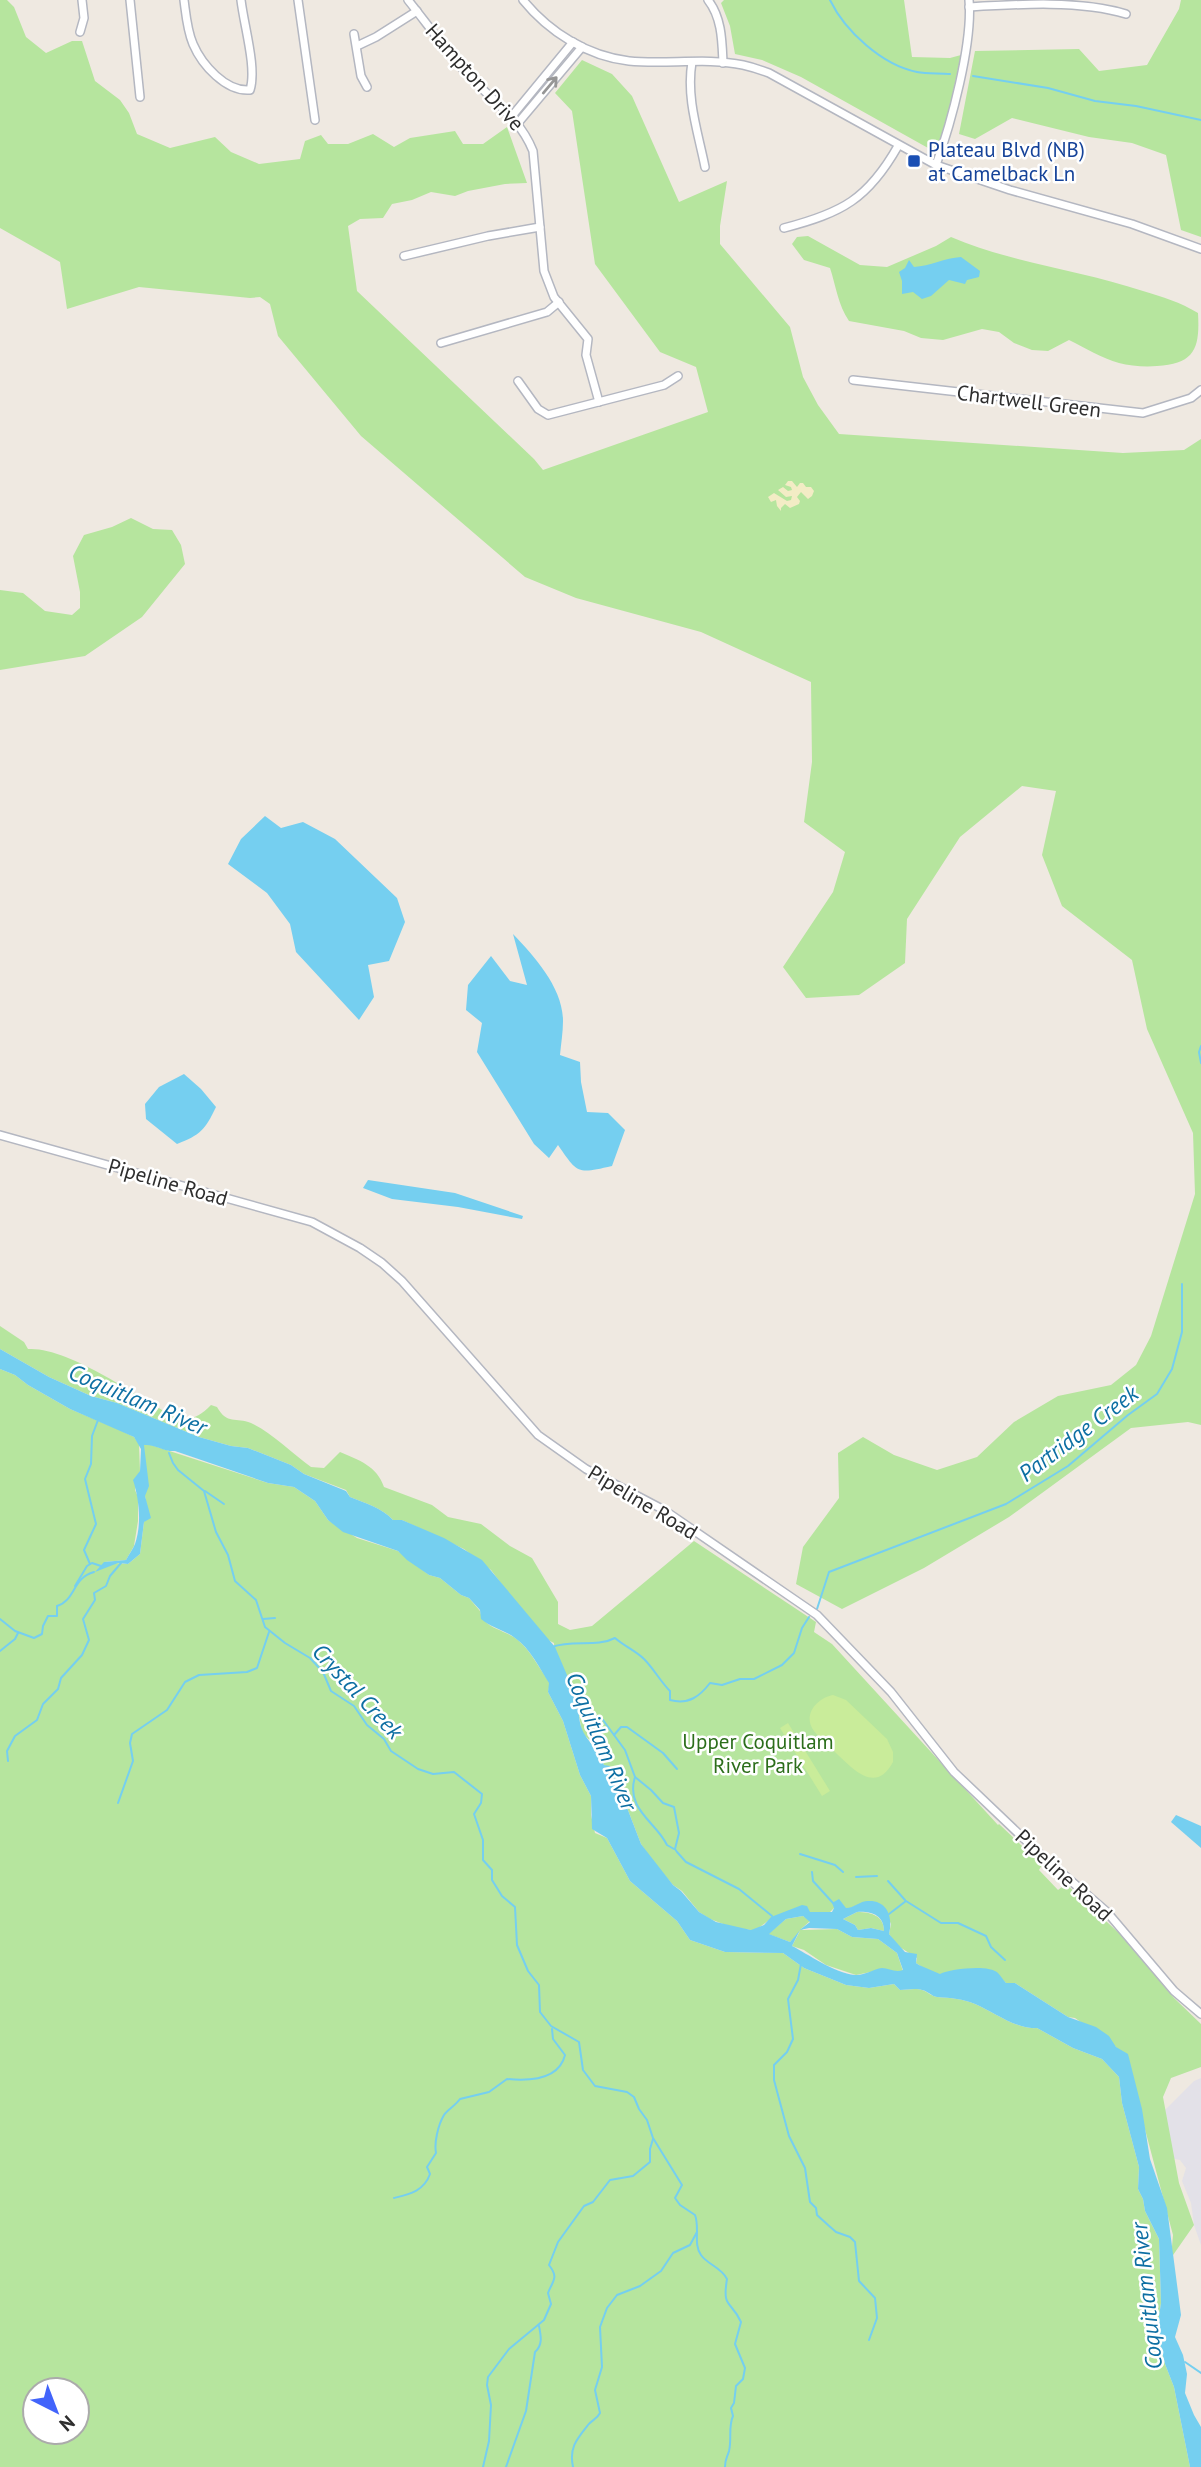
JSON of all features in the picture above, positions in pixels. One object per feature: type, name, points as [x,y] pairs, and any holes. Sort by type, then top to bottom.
[{"type":"street","points":[[80,32],[84,18],[82,0]]},
{"type":"street","points":[[130,0],[140,97]]},
{"type":"street","points":[[184,0],[192,42],[201,59],[222,80],[239,91],[250,90],[254,76],[241,0]]},
{"type":"street","points":[[298,0],[315,120]]},
{"type":"street","name":"Hampton Drive","points":[[408,0],[470,76],[526,133],[533,151],[544,271],[559,303],[588,339],[586,355],[599,401]]},
{"type":"street","points":[[523,0],[555,32],[608,57],[629,61],[723,63],[769,73],[936,165],[1201,249]]},
{"type":"street","points":[[708,0],[722,31],[723,63]]},
{"type":"street","points":[[936,165],[947,135],[965,50],[969,3],[1077,1],[1102,5],[1126,14]]},
{"type":"street","points":[[357,46],[416,11]]},
{"type":"street","points":[[354,34],[361,76],[367,87]]},
{"type":"street","points":[[512,116],[573,42]]},
{"type":"street","points":[[518,123],[582,47]]},
{"type":"street","points":[[692,62],[690,96],[705,167]]},
{"type":"street","points":[[784,228],[822,218],[847,205],[884,170],[898,146]]},
{"type":"street","points":[[404,256],[540,227]]},
{"type":"street","points":[[441,344],[547,312],[559,303]]},
{"type":"street","points":[[518,381],[538,409],[548,415],[664,385],[678,376]]},
{"type":"street","name":"Chartwell Green","points":[[853,380],[1143,413],[1191,398],[1201,390]]},
{"type":"street","name":"Pipeline Road","points":[[0,1135],[312,1222],[382,1263],[402,1281],[538,1435],[586,1469],[664,1510],[817,1615],[891,1692],[954,1772],[1040,1854],[1107,1912],[1174,1991],[1201,2014]]},
{"type":"shaded area","points":[[1201,2078],[1201,2245],[1194,2225],[1191,2203],[1182,2181],[1186,2168],[1180,2160],[1170,2158],[1161,2114],[1194,2081]]},
{"type":"green space","points":[[0,0],[7,0],[14,7],[26,37],[46,53],[72,41],[82,41],[95,81],[120,100],[129,113],[137,134],[170,148],[215,137],[231,152],[259,164],[300,159],[305,141],[321,135],[328,144],[348,144],[373,134],[394,147],[410,138],[455,131],[463,144],[483,144],[507,127],[527,183],[505,184],[455,196],[431,192],[392,204],[383,218],[360,219],[348,226],[357,291],[543,470],[708,412],[696,367],[660,352],[595,264],[572,111],[555,93],[582,60],[612,74],[632,96],[679,202],[727,181],[720,244],[790,327],[803,377],[818,405],[839,434],[1123,453],[1184,450],[1201,439],[1201,1425],[1188,1422],[1131,1428],[1009,1517],[924,1568],[842,1609],[796,1584],[803,1547],[839,1498],[838,1453],[863,1437],[894,1455],[937,1470],[977,1457],[1014,1422],[1058,1396],[1111,1385],[1136,1365],[1151,1336],[1195,1194],[1193,1133],[1147,1029],[1132,960],[1062,906],[1042,855],[1056,791],[1022,786],[960,837],[907,919],[905,963],[859,995],[806,998],[783,967],[833,892],[845,852],[804,822],[812,762],[811,682],[701,632],[576,598],[525,577],[361,436],[278,336],[270,304],[260,297],[139,287],[67,309],[60,262],[0,228]]},
{"type":"green space","points":[[724,0],[904,0],[912,57],[950,58],[961,55],[944,134],[937,153],[801,77],[762,60],[735,54],[730,26],[721,3]]},
{"type":"green space","points":[[1181,0],[1201,0],[1201,237],[1181,230],[1166,155],[1132,143],[1089,137],[1012,118],[975,139],[959,134],[975,51],[1079,49],[1099,71],[1147,65],[1179,9]]},
{"type":"green space","points":[[808,236],[860,265],[887,267],[951,237],[998,253],[1119,284],[1171,300],[1198,313],[1196,345],[1187,358],[1180,362],[1138,366],[1113,361],[1069,340],[1048,351],[1032,350],[1014,343],[999,332],[982,329],[943,340],[921,338],[904,331],[849,321],[830,268],[804,260],[792,244],[797,237]]},
{"type":"green space","points":[[131,518],[153,529],[172,530],[181,545],[185,564],[142,617],[85,656],[0,670],[0,590],[23,593],[45,611],[72,615],[80,608],[80,592],[73,556],[84,535]]},
{"type":"green space","name":"Upper Coquitlam River Park","points":[[0,1326],[24,1342],[28,1349],[44,1350],[82,1364],[176,1418],[191,1418],[211,1405],[217,1407],[224,1416],[246,1421],[266,1432],[311,1467],[324,1468],[340,1452],[372,1469],[384,1487],[432,1505],[448,1517],[481,1524],[510,1546],[532,1558],[558,1602],[558,1624],[570,1630],[592,1626],[694,1541],[816,1622],[814,1632],[832,1644],[998,1825],[1042,1865],[1039,1870],[1058,1890],[1066,1884],[1121,1935],[1174,1998],[1201,2024],[1201,2067],[1171,2078],[1163,2097],[1179,2183],[1194,2225],[1171,2258],[1173,2235],[1142,2118],[1116,2047],[1075,2018],[1068,2017],[1015,1983],[1006,1983],[989,1971],[974,1969],[940,1974],[924,1968],[916,1963],[917,1958],[898,1946],[889,1934],[891,1924],[882,1905],[863,1903],[850,1908],[834,1908],[829,1913],[769,1920],[756,1930],[731,1927],[699,1912],[682,1891],[673,1885],[641,1844],[616,1779],[611,1775],[611,1768],[604,1765],[595,1745],[582,1733],[575,1691],[555,1660],[554,1643],[548,1640],[491,1570],[464,1549],[402,1520],[393,1520],[379,1509],[350,1497],[346,1490],[304,1474],[291,1465],[248,1448],[199,1437],[49,1377],[0,1349]]},
{"type":"green space","points":[[0,1369],[15,1375],[70,1409],[134,1437],[139,1444],[140,1471],[135,1490],[138,1497],[138,1521],[134,1546],[126,1560],[104,1562],[128,1564],[140,1554],[144,1522],[148,1513],[144,1445],[151,1445],[268,1483],[294,1487],[315,1501],[328,1520],[357,1538],[398,1551],[429,1575],[440,1578],[469,1598],[486,1622],[523,1645],[550,1683],[548,1692],[563,1721],[580,1775],[591,1796],[595,1833],[607,1838],[630,1881],[677,1921],[690,1940],[725,1952],[783,1953],[804,1968],[846,1985],[869,1988],[894,1984],[900,1990],[920,1989],[935,1996],[966,2001],[1014,2023],[1037,2028],[1073,2048],[1102,2059],[1119,2077],[1122,2103],[1139,2167],[1138,2189],[1159,2239],[1161,2303],[1157,2329],[1165,2364],[1174,2387],[1190,2467],[0,2467]]},
{"type":"green space","points":[[833,1695],[846,1700],[887,1739],[893,1752],[893,1762],[879,1777],[872,1778],[858,1772],[814,1731],[810,1719],[813,1708]]},
{"type":"green space","points":[[788,1723],[830,1791],[822,1796],[780,1728]]},
{"type":"green space","points":[[857,1912],[879,1918],[884,1931],[871,1928],[858,1930],[855,1925],[843,1919]]},
{"type":"green space","points":[[803,1916],[810,1921],[801,1929],[803,1930],[837,1929],[852,1937],[878,1939],[897,1953],[903,1971],[885,1969],[856,1975],[826,1965],[804,1950],[792,1946],[800,1931],[790,1942],[768,1934],[786,1919]]},
{"type":"sand","points":[[792,481],[797,487],[803,483],[814,491],[808,499],[801,492],[797,497],[799,504],[790,508],[785,504],[781,511],[776,500],[771,502],[768,497],[774,493],[787,501],[791,500],[792,496],[786,497],[778,490],[783,487],[788,491],[792,490],[785,485]]},
{"type":"water","points":[[961,257],[980,271],[979,277],[967,280],[965,284],[949,280],[931,296],[922,299],[913,292],[902,294],[899,272],[909,260],[914,267]]},
{"type":"water","points":[[265,816],[281,828],[303,822],[335,839],[397,898],[405,922],[389,961],[368,965],[374,997],[359,1020],[296,952],[290,924],[267,893],[228,864],[241,839]]},
{"type":"water","points":[[513,934],[546,974],[558,997],[563,1021],[560,1055],[580,1062],[587,1112],[608,1113],[625,1130],[612,1166],[585,1171],[579,1169],[570,1162],[558,1145],[549,1158],[534,1144],[477,1052],[482,1023],[466,1010],[468,985],[491,956],[510,981],[527,985]]},
{"type":"water","points":[[184,1074],[216,1107],[201,1131],[177,1144],[146,1119],[145,1104],[159,1087]]},
{"type":"water","points":[[368,1180],[455,1193],[523,1216],[522,1219],[458,1207],[392,1199],[363,1188]]},
{"type":"water","points":[[0,1349],[49,1377],[91,1396],[117,1403],[199,1437],[248,1448],[291,1465],[304,1474],[346,1491],[350,1497],[379,1509],[393,1520],[402,1520],[444,1538],[482,1560],[555,1647],[579,1703],[583,1731],[604,1765],[610,1766],[641,1844],[673,1885],[699,1912],[716,1922],[751,1930],[764,1925],[771,1917],[802,1905],[807,1906],[810,1912],[832,1912],[832,1903],[839,1899],[846,1908],[865,1901],[875,1901],[888,1911],[889,1934],[905,1952],[917,1954],[916,1963],[919,1965],[940,1974],[969,1968],[993,1970],[1006,1983],[1015,1983],[1068,2017],[1096,2027],[1109,2036],[1116,2047],[1128,2054],[1142,2109],[1150,2159],[1167,2208],[1181,2315],[1175,2337],[1187,2374],[1185,2393],[1201,2427],[1201,2467],[1190,2467],[1174,2387],[1158,2337],[1161,2303],[1159,2239],[1138,2189],[1139,2167],[1122,2103],[1119,2077],[1102,2059],[1073,2048],[1037,2028],[1014,2023],[966,2001],[933,1996],[920,1989],[900,1990],[894,1984],[869,1988],[846,1985],[804,1968],[783,1953],[725,1952],[690,1940],[677,1921],[630,1881],[607,1838],[592,1829],[591,1796],[580,1775],[563,1721],[548,1692],[549,1683],[525,1647],[511,1635],[481,1619],[480,1610],[469,1598],[440,1578],[429,1575],[398,1551],[343,1532],[328,1520],[315,1501],[294,1487],[268,1483],[175,1451],[144,1445],[149,1486],[145,1496],[151,1518],[144,1522],[140,1554],[128,1564],[118,1563],[95,1572],[104,1562],[126,1560],[135,1544],[139,1511],[133,1480],[140,1471],[141,1449],[134,1437],[70,1409],[15,1375],[0,1369]],"holes":[[[857,1912],[867,1912],[882,1921],[884,1931],[871,1928],[858,1930],[855,1925],[843,1919]],[[803,1916],[810,1922],[790,1942],[769,1934],[786,1919]],[[837,1929],[852,1937],[878,1939],[897,1953],[903,1970],[882,1968],[855,1975],[830,1967],[792,1946],[800,1930]]]},
{"type":"water","points":[[1176,1815],[1201,1826],[1201,1848],[1171,1822]]},
{"type":"waterway","points":[[830,0],[855,35],[878,54],[917,72],[950,74]]},
{"type":"waterway","points":[[973,76],[1048,88],[1095,101],[1136,106],[1201,120]]},
{"type":"waterway","points":[[1201,1046],[1201,1063]]},
{"type":"waterway","name":"Partridge Creek","points":[[817,1609],[829,1572],[1006,1504],[1068,1466],[1157,1394],[1172,1369],[1182,1332],[1182,1284]]},
{"type":"waterway","points":[[90,1564],[84,1550],[96,1524],[85,1479],[91,1464],[92,1436],[98,1420]]},
{"type":"waterway","name":"Crystal Creek","points":[[169,1453],[178,1470],[204,1491],[235,1581],[256,1600],[265,1627],[310,1658],[323,1672],[331,1691],[354,1706],[367,1725],[384,1739],[391,1751],[418,1769],[433,1774],[454,1772],[482,1794],[481,1803],[474,1814],[483,1840],[483,1860],[492,1870],[492,1880],[502,1896],[515,1907],[517,1945],[528,1971],[539,1985],[540,2012],[551,2026],[579,2042],[583,2070],[595,2086],[627,2092],[634,2097],[647,2120],[653,2138],[682,2185],[675,2198],[695,2215],[699,2251],[727,2279],[728,2304],[741,2322],[735,2344],[745,2368],[743,2379],[736,2386],[731,2408],[733,2416],[730,2447],[725,2467]]},
{"type":"waterway","points":[[205,1491],[224,1504]]},
{"type":"waterway","points":[[75,1586],[87,1566],[92,1563],[101,1566]]},
{"type":"waterway","points":[[8,1761],[7,1751],[15,1736],[37,1720],[43,1704],[58,1689],[61,1678],[82,1655],[89,1640],[83,1619],[95,1600],[94,1593],[106,1586],[110,1576],[121,1563]]},
{"type":"waterway","points":[[0,1619],[15,1631],[34,1638],[42,1634],[48,1616],[57,1616],[57,1606],[68,1599],[82,1579],[94,1572]]},
{"type":"waterway","name":"Partridge Creek","points":[[552,1647],[615,1638],[648,1663],[670,1691],[670,1700],[683,1701],[698,1695],[710,1683],[722,1685],[740,1679],[754,1679],[782,1665],[794,1653],[802,1628],[809,1617]]},
{"type":"waterway","points":[[263,1619],[275,1618]]},
{"type":"waterway","points":[[118,1803],[133,1761],[130,1743],[132,1734],[167,1710],[185,1682],[199,1675],[247,1672],[257,1668],[269,1632]]},
{"type":"waterway","points":[[0,1651],[15,1639],[18,1633]]},
{"type":"waterway","name":"Coquitlam River","points":[[578,1707],[603,1720],[625,1750],[635,1777],[663,1803],[674,1807],[679,1833],[675,1849],[686,1862],[739,1889],[772,1916]]},
{"type":"waterway","name":"Coquitlam River","points":[[614,1735],[621,1727],[627,1727],[663,1753],[677,1769]]},
{"type":"waterway","name":"Coquitlam River","points":[[635,1777],[633,1788],[638,1807],[667,1845],[674,1849]]},
{"type":"waterway","points":[[800,1854],[835,1865],[843,1872]]},
{"type":"waterway","points":[[812,1872],[813,1881],[833,1903]]},
{"type":"waterway","points":[[856,1877],[877,1876]]},
{"type":"waterway","points":[[888,1881],[905,1900]]},
{"type":"waterway","points":[[889,1914],[906,1901],[941,1923],[958,1923],[986,1936],[991,1947],[1005,1960]]},
{"type":"waterway","points":[[801,1964],[798,1980],[788,1999],[793,2039],[787,2052],[774,2065],[774,2080],[789,2136],[805,2168],[810,2202],[816,2208],[817,2215],[828,2225],[855,2242],[859,2281],[875,2298],[877,2318],[869,2340]]},
{"type":"waterway","points":[[394,2198],[416,2191],[427,2180],[430,2174],[427,2167],[436,2153],[440,2124],[445,2113],[460,2099],[489,2092],[507,2079],[533,2079],[556,2070],[565,2055],[553,2039],[552,2029]]},
{"type":"waterway","points":[[483,2467],[489,2441],[491,2405],[488,2377],[509,2349],[544,2320],[551,2304],[548,2293],[554,2276],[549,2265],[558,2242],[584,2206],[593,2202],[610,2180],[633,2176],[650,2162],[653,2139]]},
{"type":"waterway","points":[[573,2467],[575,2444],[600,2413],[595,2390],[602,2367],[600,2327],[607,2308],[617,2295],[640,2286],[661,2271],[673,2253],[690,2245],[697,2232]]},
{"type":"waterway","points":[[506,2467],[526,2411],[535,2352],[541,2337],[539,2326]]},
{"type":"waterway","points":[[1185,2362],[1201,2373]]},
{"type":"place","name":"Plateau Blvd (NB) at Camelback Ln","points":[[914,161]]}]
